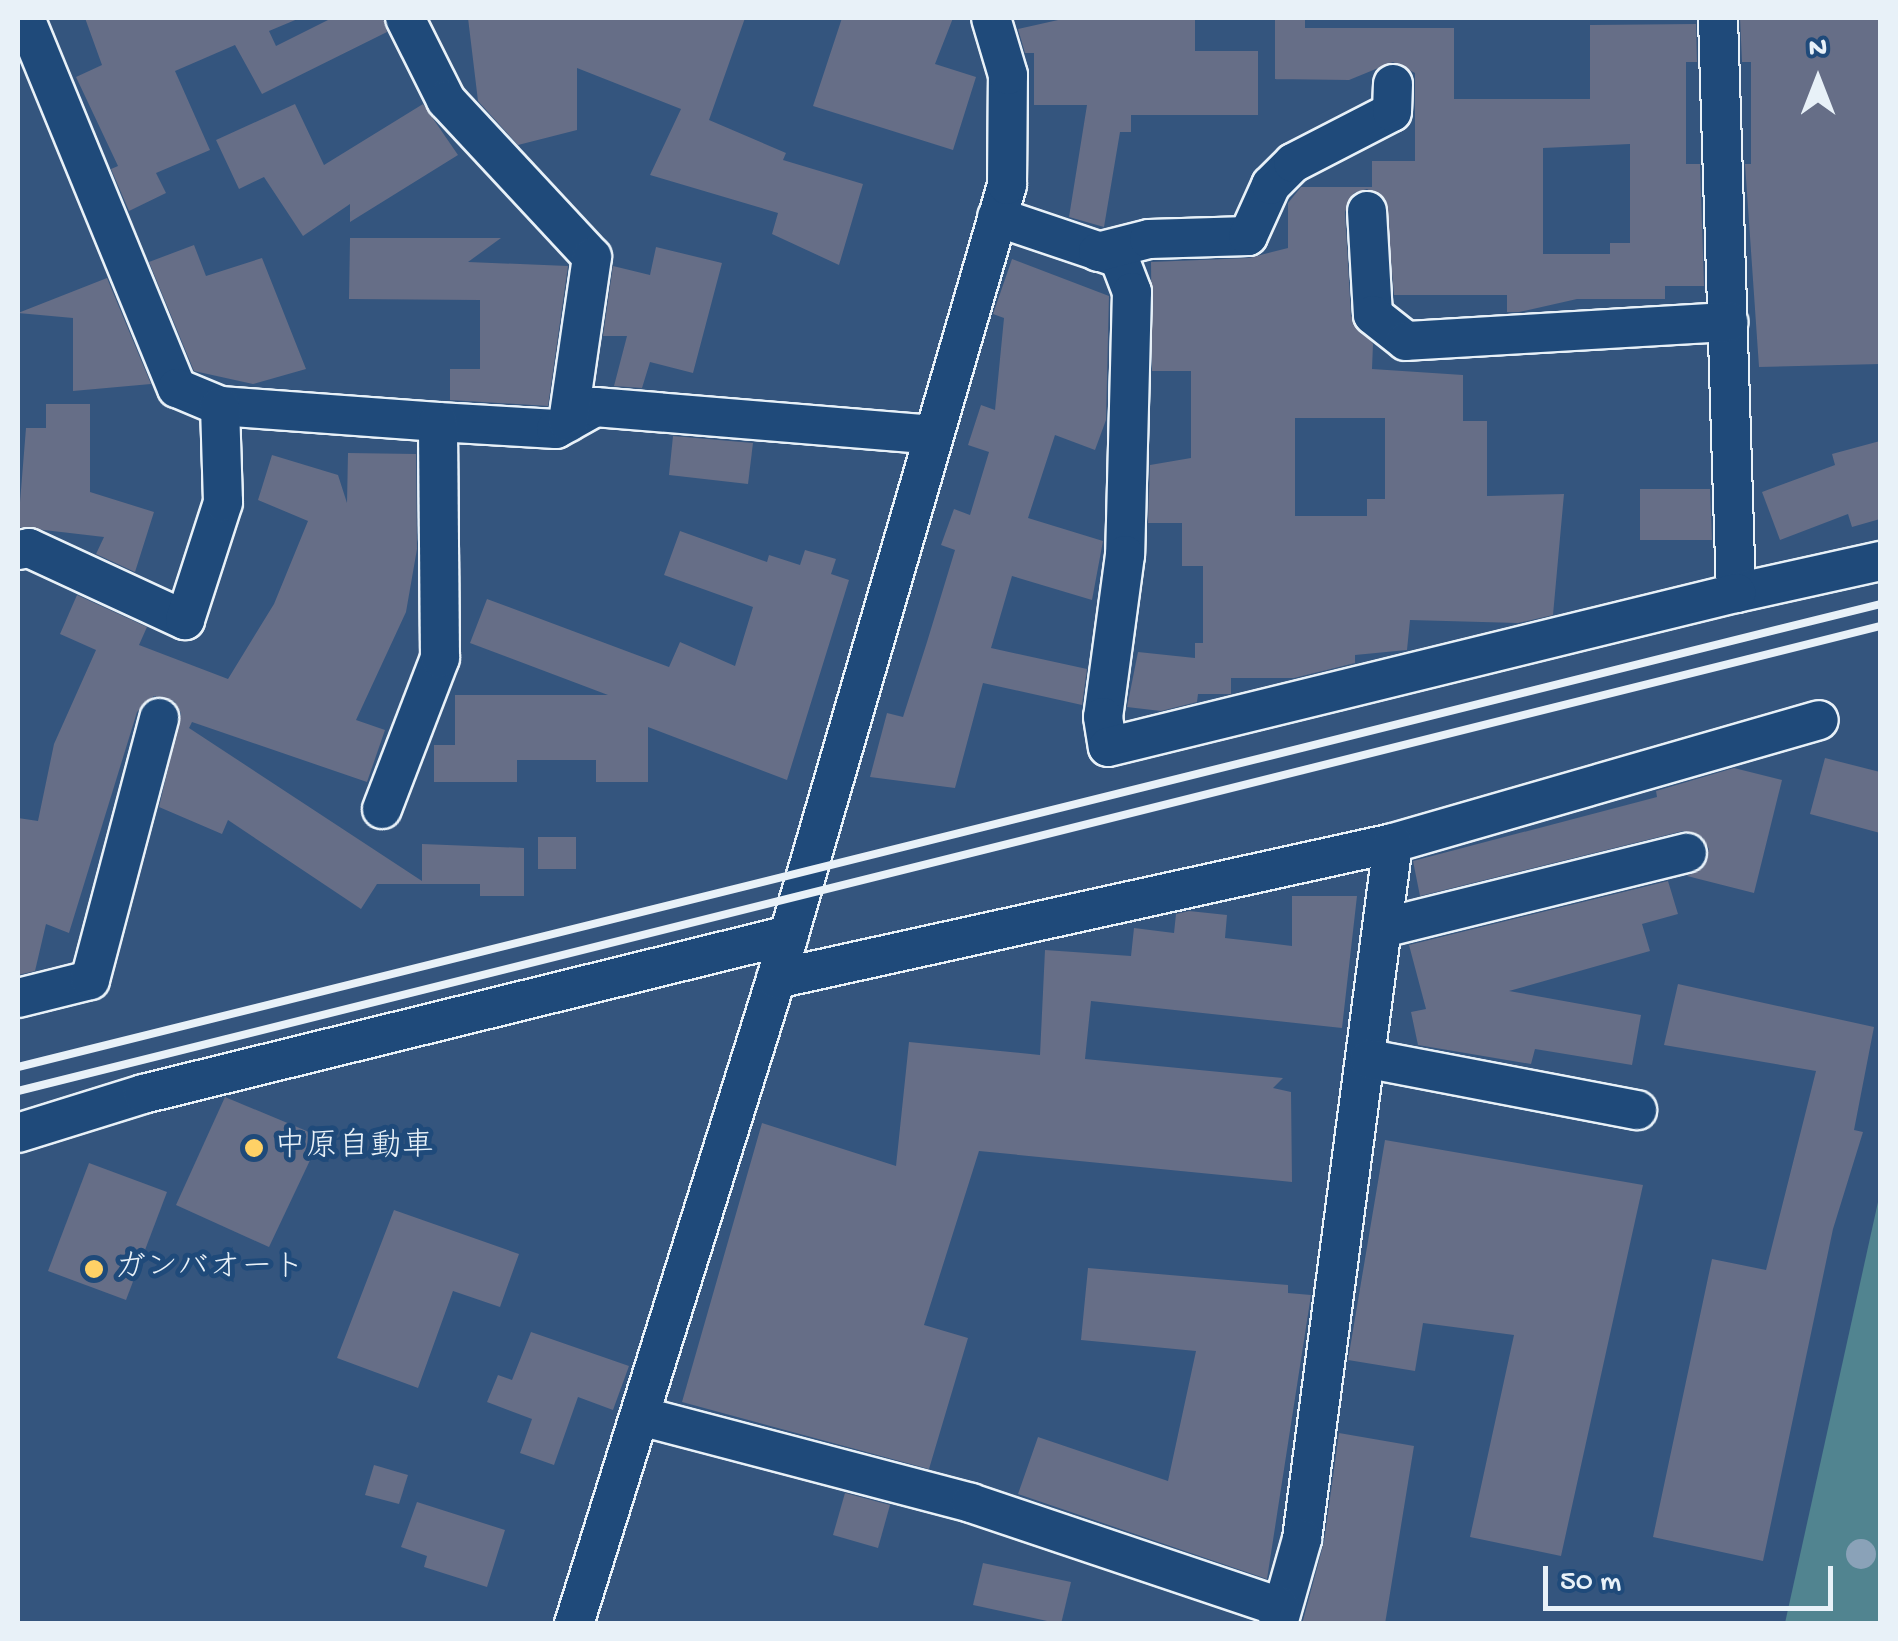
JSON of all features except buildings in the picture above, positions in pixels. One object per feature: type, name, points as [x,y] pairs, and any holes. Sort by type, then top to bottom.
[{"type":"street","points":[[25,18],[177,388],[220,406],[438,422],[556,429],[595,408],[934,434]]},
{"type":"street","points":[[405,18],[446,100],[592,257],[568,422]]},
{"type":"street","points":[[574,1624],[776,978],[997,218],[1010,124],[1008,75],[992,18]]},
{"type":"street","points":[[1718,18],[1736,594]]},
{"type":"street","points":[[1098,252],[1149,240],[1248,236],[1271,185],[1293,162],[1392,112],[1393,84]]},
{"type":"street","points":[[1367,211],[1373,315],[1406,341],[1728,322]]},
{"type":"street","points":[[997,218],[1119,258],[1132,292],[1134,353],[1125,555],[1103,717],[1108,747],[1880,561]]},
{"type":"street","points":[[18,550],[29,548],[185,620],[223,502],[220,406]]},
{"type":"street","points":[[382,809],[440,658],[438,422]]},
{"type":"street","points":[[18,998],[90,980],[159,718]]},
{"type":"street","points":[[776,978],[1394,843],[1819,720]]},
{"type":"street","points":[[640,1416],[971,1503],[1279,1615],[1302,1539],[1369,1059],[1394,843]]},
{"type":"street","points":[[1383,928],[1687,853]]},
{"type":"street","points":[[18,1133],[143,1094],[789,934]]},
{"type":"street","points":[[1369,1059],[1636,1110]]},
{"type":"green space","points":[[1880,1193],[1880,1623],[1785,1623]]},
{"type":"railway","points":[[18,1067],[1880,604]]},
{"type":"railway","points":[[18,1091],[1880,626]]},
{"type":"place","name":"中原自動車","points":[[254,1148]]},
{"type":"place","name":"ガンバオート","points":[[94,1269]]}]
